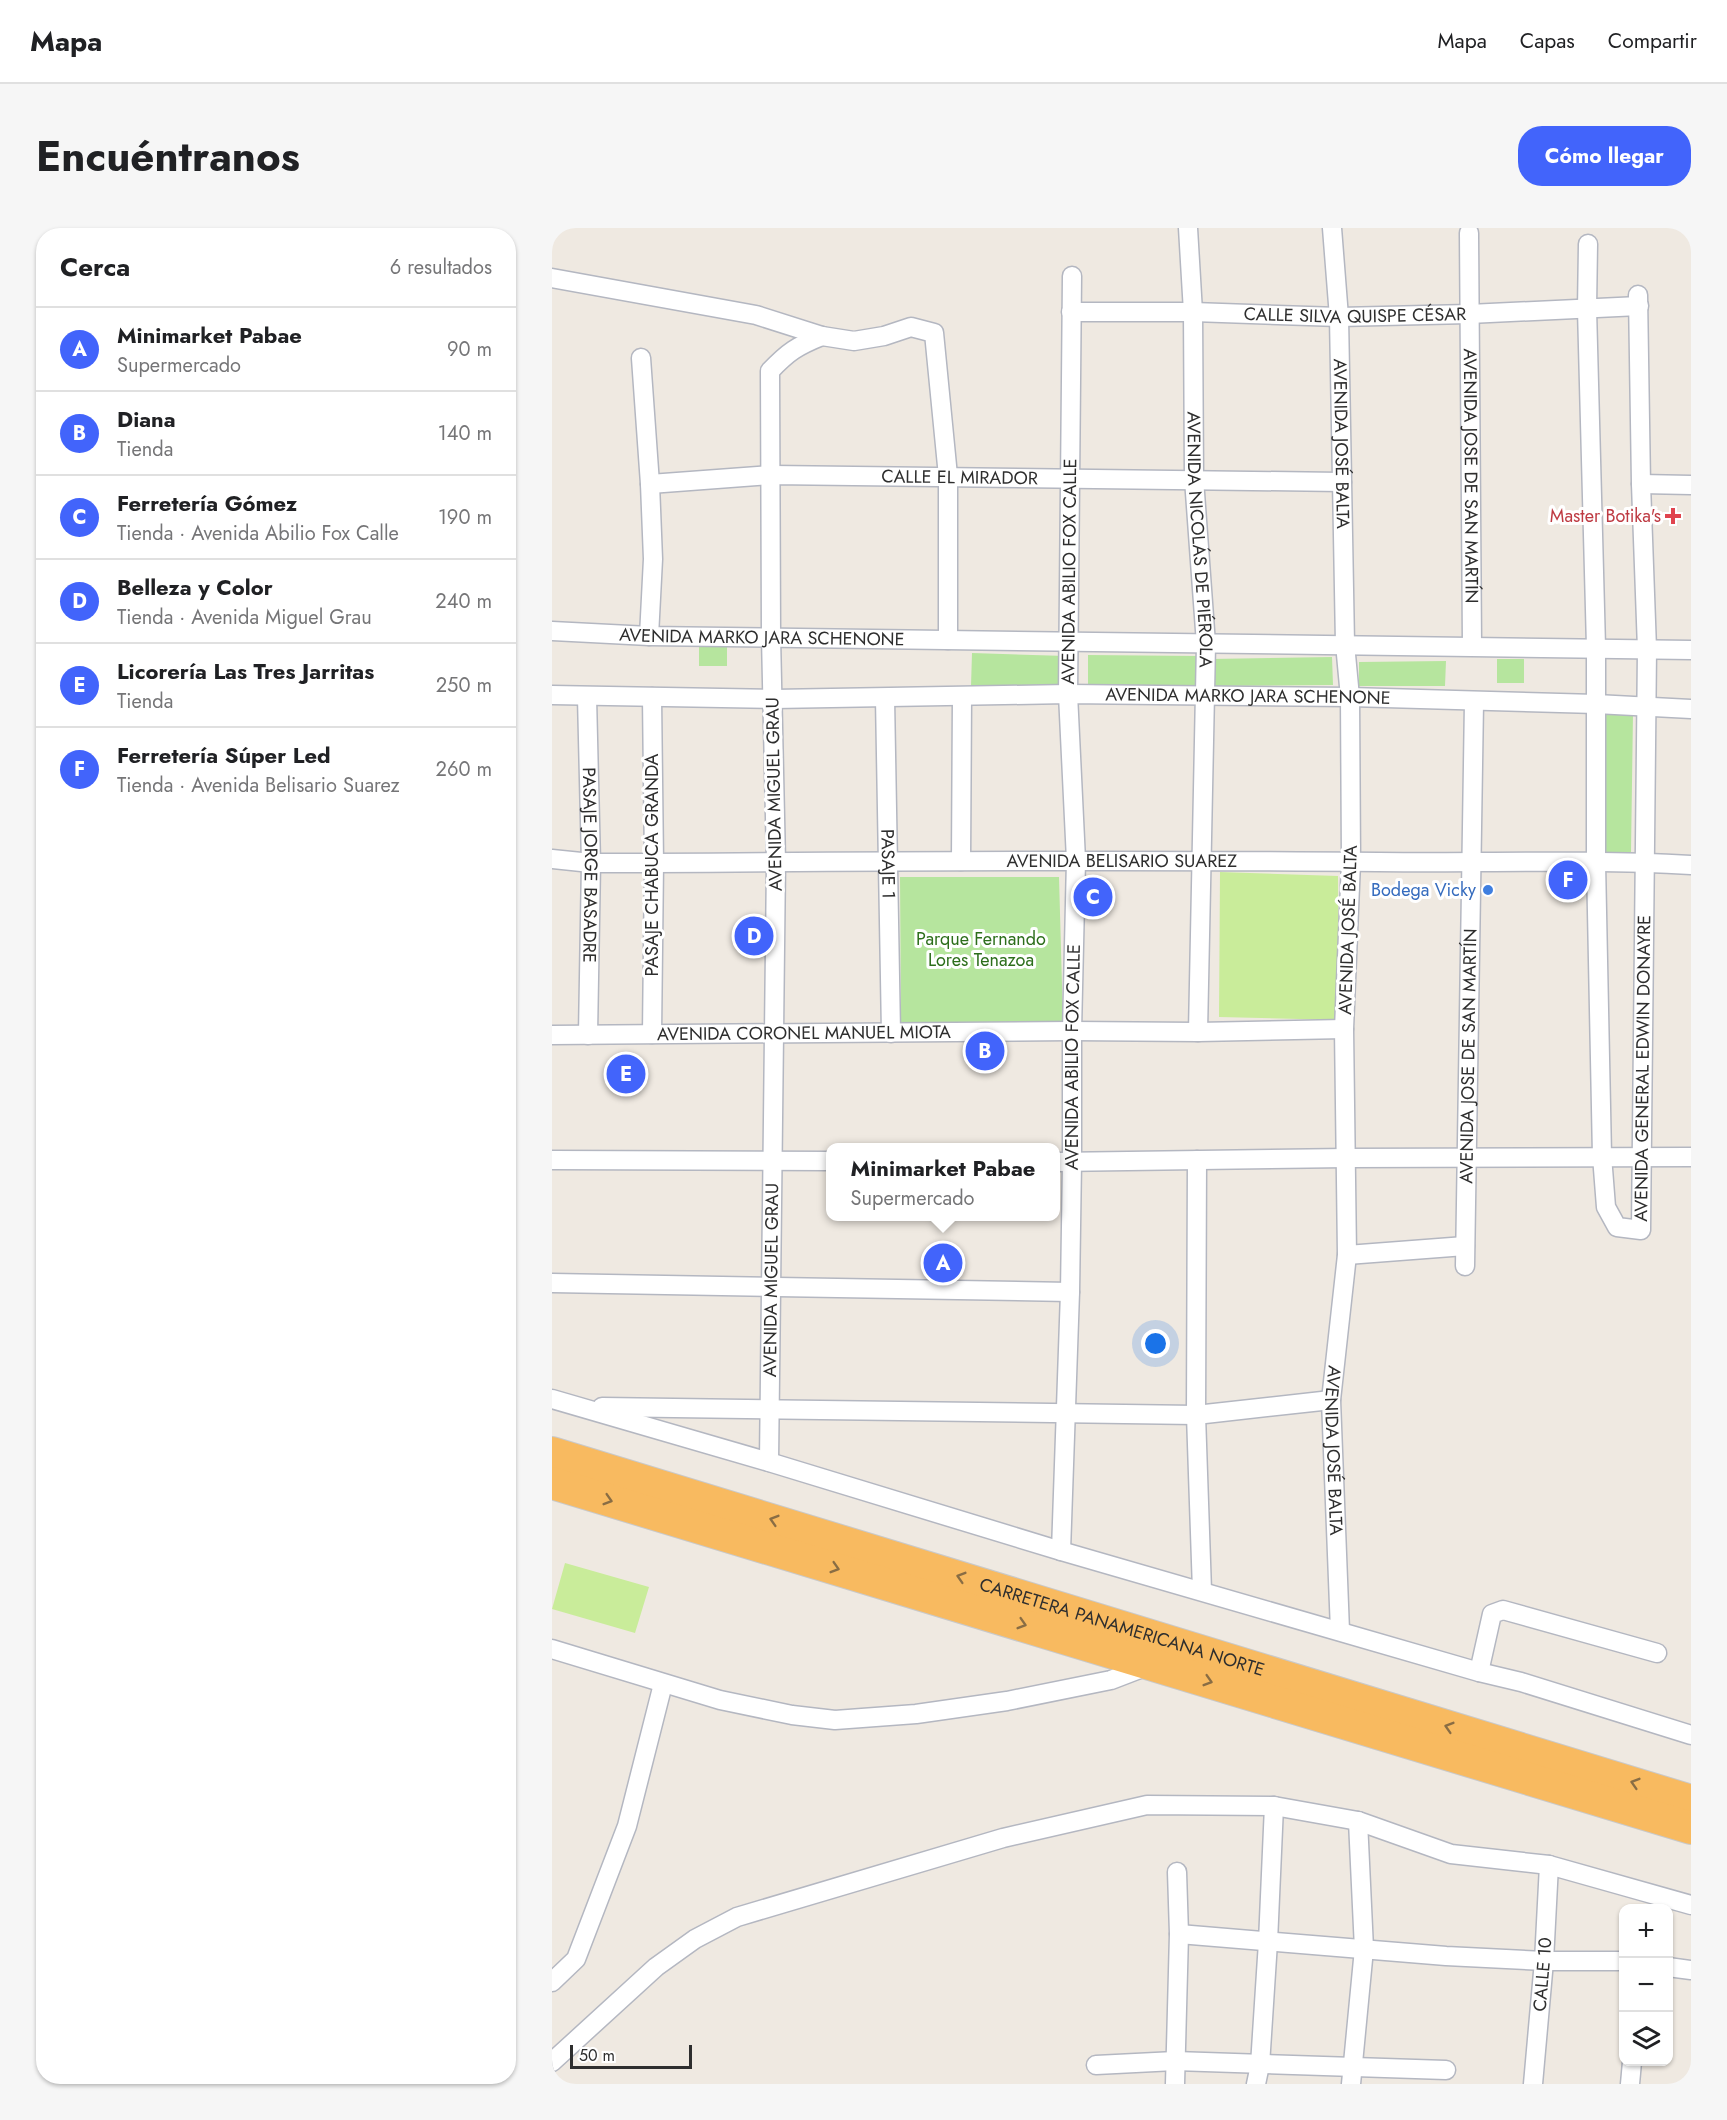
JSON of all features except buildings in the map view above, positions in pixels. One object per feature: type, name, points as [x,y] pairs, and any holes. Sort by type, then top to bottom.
[{"type":"highway","name":"CARRETERA PANAMERICANA NORTE","points":[[552,1453],[1691,1801]]},
{"type":"highway","name":"CARRETERA PANAMERICANA NORTE","points":[[552,1483],[1691,1828]]},
{"type":"street","name":"AVENIDA NICOLÁS DE PIÉROLA","points":[[1188,228],[1193,312],[1194,479],[1206,644],[1198,1032]]},
{"type":"street","name":"AVENIDA JOSÉ BALTA","points":[[1332,228],[1339,317],[1345,644],[1350,697],[1351,862],[1344,1029],[1347,1255],[1331,1400],[1340,1631]]},
{"type":"street","name":"AVENIDA JOSE DE SAN MARTÍN","points":[[1469,233],[1472,646]]},
{"type":"street","name":"AVENIDA GENERAL EDWIN DONAYRE","points":[[1588,244],[1587,309],[1596,647],[1596,863],[1602,1156],[1606,1207],[1617,1227],[1641,1230],[1647,649],[1641,484],[1639,301]]},
{"type":"street","name":"AVENIDA ABILIO FOX CALLE","points":[[1060,1551],[1070,1292],[1064,1162],[1072,1031],[1076,860],[1068,694],[1072,276]]},
{"type":"street","points":[[552,278],[756,315],[822,336],[854,341],[884,336],[911,327],[934,333],[948,476],[948,640]]},
{"type":"street","name":"CALLE SILVA QUISPE CÉSAR","points":[[1071,312],[1193,312],[1339,317],[1587,309],[1639,301]]},
{"type":"street","name":"AVENIDA MIGUEL GRAU","points":[[769,1462],[776,862],[771,638],[770,371],[799,345],[822,336]]},
{"type":"street","points":[[641,358],[653,559],[649,636]]},
{"type":"street","name":"CALLE EL MIRADOR","points":[[650,484],[771,474],[1342,482]]},
{"type":"street","points":[[1641,484],[1691,485]]},
{"type":"street","name":"AVENIDA MARKO JARA SCHENONE","points":[[552,631],[649,636],[1691,650]]},
{"type":"street","name":"AVENIDA MARKO JARA SCHENONE","points":[[552,695],[774,699],[1068,694],[1350,697],[1691,709]]},
{"type":"street","name":"PASAJE JORGE BASADRE","points":[[587,697],[591,863],[588,1035]]},
{"type":"street","name":"PASAJE CHABUCA GRANDA","points":[[652,697],[654,863],[652,1034]]},
{"type":"street","points":[[961,861],[962,697]]},
{"type":"street","name":"PASAJE 1","points":[[885,698],[891,1033]]},
{"type":"street","name":"AVENIDA JOSE DE SAN MARTÍN","points":[[1465,1266],[1474,702]]},
{"type":"street","name":"AVENIDA BELISARIO SUAREZ","points":[[552,859],[591,863],[1076,860],[1645,862],[1691,865]]},
{"type":"street","name":"AVENIDA CORONEL MANUEL MIOTA","points":[[552,1035],[1198,1032],[1344,1029]]},
{"type":"street","points":[[1064,1162],[1691,1157]]},
{"type":"street","points":[[552,1160],[826,1161]]},
{"type":"street","points":[[1197,1160],[1196,1415],[1202,1591]]},
{"type":"street","points":[[1347,1255],[1465,1246]]},
{"type":"street","points":[[552,1283],[1070,1292]]},
{"type":"street","points":[[552,1398],[1060,1551],[1521,1682],[1691,1735]]},
{"type":"street","points":[[578,1407],[1196,1415],[1331,1400]]},
{"type":"street","points":[[1479,1671],[1492,1614],[1503,1610],[1657,1653]]},
{"type":"street","points":[[552,1651],[720,1700],[792,1715],[835,1720],[916,1714],[1007,1701],[1111,1680],[1152,1664]]},
{"type":"street","points":[[552,1982],[576,1959],[627,1826],[663,1684]]},
{"type":"street","points":[[552,2062],[656,1967],[695,1939],[737,1917],[1004,1838],[1147,1805],[1274,1806],[1358,1821],[1451,1854],[1548,1865],[1691,1905]]},
{"type":"street","points":[[1256,2084],[1260,2065],[1268,1942],[1274,1806]]},
{"type":"street","points":[[1352,2076],[1364,1949],[1358,1821]]},
{"type":"street","name":"CALLE 10","points":[[1533,2084],[1544,1961],[1548,1865]]},
{"type":"street","points":[[1175,2084],[1179,1934],[1177,1872]]},
{"type":"street","points":[[1179,1934],[1544,1961],[1619,1961]]},
{"type":"street","points":[[1673,1968],[1691,1970]]},
{"type":"street","points":[[1096,2065],[1175,2061],[1260,2065],[1352,2076],[1446,2070]]},
{"type":"street","points":[[1630,2084],[1632,2066]]},
{"type":"green space","points":[[699,645],[727,645],[727,666],[699,666]]},
{"type":"green space","points":[[972,653],[1066,656],[1065,689],[971,686]]},
{"type":"green space","points":[[1088,655],[1197,656],[1197,685],[1088,685]]},
{"type":"green space","points":[[1332,657],[1333,685],[1209,686],[1210,659]]},
{"type":"green space","points":[[1497,659],[1524,659],[1524,683],[1497,683]]},
{"type":"green space","points":[[1446,661],[1445,686],[1359,686],[1359,662]]},
{"type":"green space","points":[[1605,712],[1633,713],[1631,852],[1602,852]]},
{"type":"green space","points":[[1220,872],[1338,876],[1339,1020],[1219,1017]]},
{"type":"green space","name":"Parque Fernando Lores Tenazoa","points":[[900,877],[1059,877],[1063,1021],[901,1024]]},
{"type":"green space","points":[[565,1563],[649,1587],[635,1633],[552,1609]]},
{"type":"place","name":"Master Botika's","points":[[1673,516]]},
{"type":"place","name":"Ferretería Súper Led","points":[[1568,880]]},
{"type":"place","name":"Bodega Vicky","points":[[1488,890]]},
{"type":"place","name":"Ferretería Gómez","points":[[1093,897]]},
{"type":"place","name":"Belleza y Color","points":[[754,936]]},
{"type":"place","name":"Diana","points":[[985,1051]]},
{"type":"place","name":"Licorería Las Tres Jarritas","points":[[626,1074]]},
{"type":"place","name":"Minimarket Pabae","points":[[943,1263]]}]
